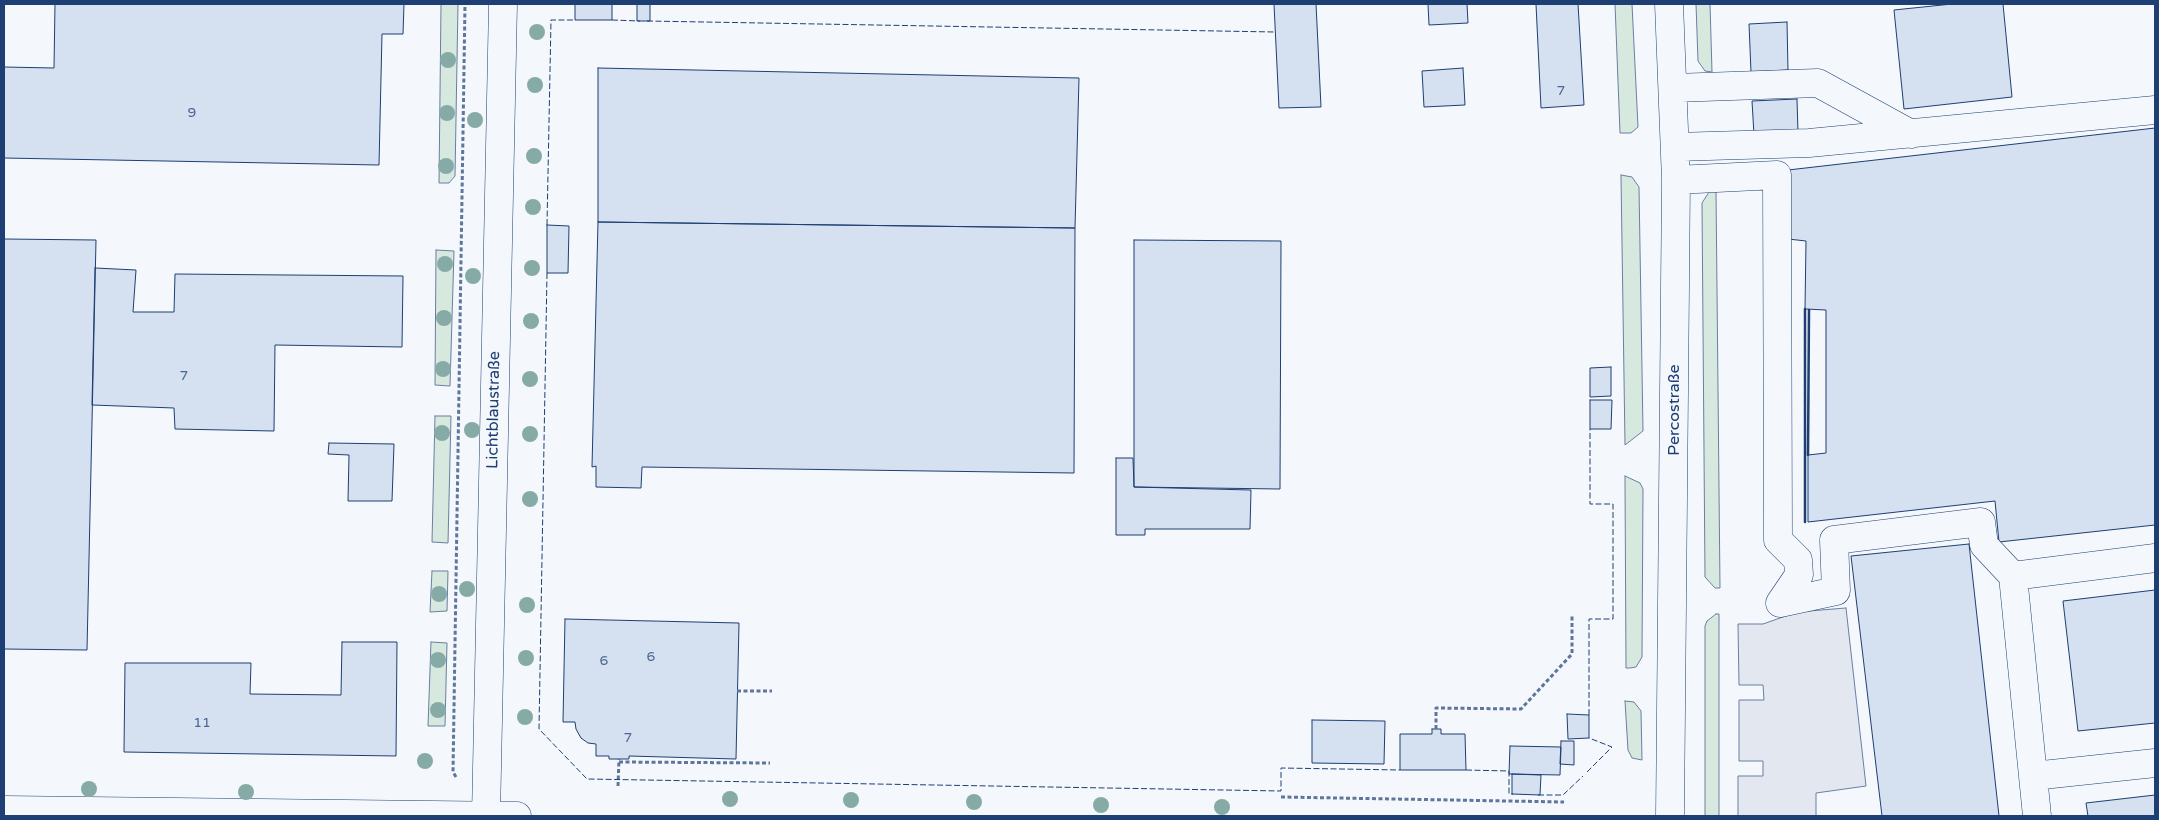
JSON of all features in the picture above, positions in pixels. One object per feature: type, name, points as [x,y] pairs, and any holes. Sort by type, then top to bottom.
[{"type":"street","name":"Lichtblaustraße","points":[[486,816],[503,4]]},
{"type":"street","name":"Percostraße","points":[[1669,4],[1674,88],[1676,180],[1670,816]]},
{"type":"street","points":[[1674,88],[1818,83],[1911,134]]},
{"type":"street","points":[[1675,147],[1809,142],[2155,110]]},
{"type":"street","points":[[1676,180],[1777,175],[1778,540],[1798,560],[1799,575],[1780,603],[1836,591],[1834,540],[1981,522],[1984,545],[2013,576],[2037,816]]},
{"type":"street","points":[[2013,576],[2155,558]]},
{"type":"street","points":[[2032,776],[2155,762]]},
{"type":"street","points":[[4,810],[517,816]]},
{"type":"path","points":[[453,772],[465,4]]},
{"type":"path","points":[[1436,729],[1436,708],[1521,709],[1572,654],[1572,615]]},
{"type":"path","points":[[737,691],[772,691]]},
{"type":"path","points":[[618,786],[619,761],[770,763]]},
{"type":"path","points":[[1281,797],[1564,802]]},
{"type":"shaded area","points":[[441,4],[458,4],[455,176],[449,183],[439,183]]},
{"type":"shaded area","points":[[1615,4],[1632,4],[1638,127],[1631,133],[1620,133]]},
{"type":"shaded area","points":[[1696,4],[1710,4],[1712,72],[1705,71],[1698,61]]},
{"type":"shaded area","points":[[1621,175],[1632,177],[1639,187],[1643,431],[1625,445]]},
{"type":"shaded area","points":[[1716,190],[1720,588],[1715,588],[1705,577],[1702,203],[1709,192]]},
{"type":"shaded area","points":[[436,250],[454,251],[450,386],[435,385]]},
{"type":"shaded area","points":[[435,416],[451,416],[448,543],[432,542]]},
{"type":"shaded area","points":[[1625,476],[1640,483],[1643,489],[1642,657],[1636,667],[1630,668],[1626,668]]},
{"type":"shaded area","points":[[432,571],[448,571],[447,611],[430,612]]},
{"type":"shaded area","points":[[1846,608],[1866,786],[1816,793],[1816,816],[1738,816],[1738,776],[1763,776],[1763,761],[1739,761],[1739,700],[1764,700],[1763,685],[1739,685],[1738,624],[1763,624],[1797,612]]},
{"type":"shaded area","points":[[1716,614],[1719,614],[1719,816],[1705,816],[1705,626],[1707,621]]},
{"type":"shaded area","points":[[431,642],[447,643],[445,726],[428,726]]},
{"type":"shaded area","points":[[1625,701],[1634,702],[1641,711],[1642,760],[1632,758],[1628,750]]},
{"type":"building","points":[[55,4],[404,4],[403,34],[382,34],[379,165],[4,158],[4,67],[54,68]]},
{"type":"building","points":[[575,4],[612,4],[612,20],[575,20]]},
{"type":"building","points":[[637,4],[650,4],[650,21],[637,21]]},
{"type":"building","points":[[1274,4],[1316,4],[1321,107],[1279,108]]},
{"type":"building","points":[[1428,4],[1467,4],[1468,23],[1429,25]]},
{"type":"building","points":[[1536,4],[1578,4],[1584,105],[1541,108]]},
{"type":"building","points":[[1952,4],[2003,4],[2012,97],[1904,109],[1894,10]]},
{"type":"building","points":[[1787,22],[1788,70],[1751,72],[1749,24]]},
{"type":"building","points":[[598,68],[1079,78],[1075,228],[598,222]]},
{"type":"building","points":[[1463,68],[1465,105],[1424,107],[1422,71]]},
{"type":"building","points":[[1797,99],[1798,133],[1754,135],[1752,101]]},
{"type":"building","points":[[2155,128],[2155,525],[1999,542],[1995,501],[1808,522],[1808,455],[1826,453],[1826,310],[1805,309],[1806,241],[1788,239],[1788,170]]},
{"type":"building","points":[[598,222],[1075,228],[1074,473],[642,467],[641,488],[596,487],[596,466],[592,467]]},
{"type":"building","points":[[547,225],[569,226],[568,273],[547,273]]},
{"type":"building","points":[[4,239],[96,240],[87,650],[4,649]]},
{"type":"building","points":[[1134,240],[1281,241],[1280,489],[1134,487]]},
{"type":"building","points":[[95,268],[136,270],[133,312],[174,312],[175,274],[403,276],[402,347],[275,345],[274,431],[175,429],[174,408],[92,405]]},
{"type":"building","points":[[1611,367],[1611,396],[1590,397],[1590,368]]},
{"type":"building","points":[[1590,400],[1612,400],[1611,429],[1590,429]]},
{"type":"building","points":[[329,443],[394,444],[392,501],[348,501],[349,455],[328,454]]},
{"type":"building","points":[[1116,458],[1133,458],[1134,487],[1251,490],[1250,529],[1145,529],[1145,535],[1116,535]]},
{"type":"building","points":[[1969,544],[1999,816],[1882,816],[1851,556]]},
{"type":"building","points":[[2155,590],[2155,723],[2078,731],[2063,601]]},
{"type":"building","points":[[565,619],[739,623],[736,759],[629,756],[629,759],[609,759],[609,756],[596,756],[596,744],[588,743],[581,738],[576,729],[575,722],[563,722]]},
{"type":"building","points":[[342,642],[397,642],[396,756],[124,752],[125,663],[251,663],[250,694],[341,695]]},
{"type":"building","points":[[1567,714],[1589,715],[1589,738],[1568,739]]},
{"type":"building","points":[[1312,720],[1385,721],[1384,764],[1312,763]]},
{"type":"building","points":[[1432,729],[1441,729],[1441,734],[1465,734],[1466,770],[1400,770],[1400,734],[1432,734]]},
{"type":"building","points":[[1561,741],[1574,741],[1574,765],[1560,764]]},
{"type":"building","points":[[1510,746],[1561,747],[1560,775],[1509,774]]},
{"type":"building","points":[[1512,774],[1541,775],[1540,795],[1512,794]]},
{"type":"building","points":[[2155,795],[2155,816],[2088,816],[2086,803]]},
{"type":"fence","points":[[547,225],[551,20],[575,20]]},
{"type":"fence","points":[[612,20],[640,21]]},
{"type":"fence","points":[[647,21],[1275,32]]},
{"type":"fence","points":[[547,273],[539,729],[587,779],[1281,791],[1281,768],[1400,770]]},
{"type":"fence","points":[[1589,715],[1589,619],[1613,619],[1613,504],[1590,504],[1590,429]]},
{"type":"fence","points":[[1587,772],[1612,747],[1589,738]]},
{"type":"fence","points":[[1466,770],[1509,771],[1509,794],[1513,794]]},
{"type":"fence","points":[[1538,795],[1563,795],[1583,776]]},
{"type":"wall","points":[[1805,309],[1805,522]]},
{"type":"wall","points":[[1808,455],[1809,310]]}]
